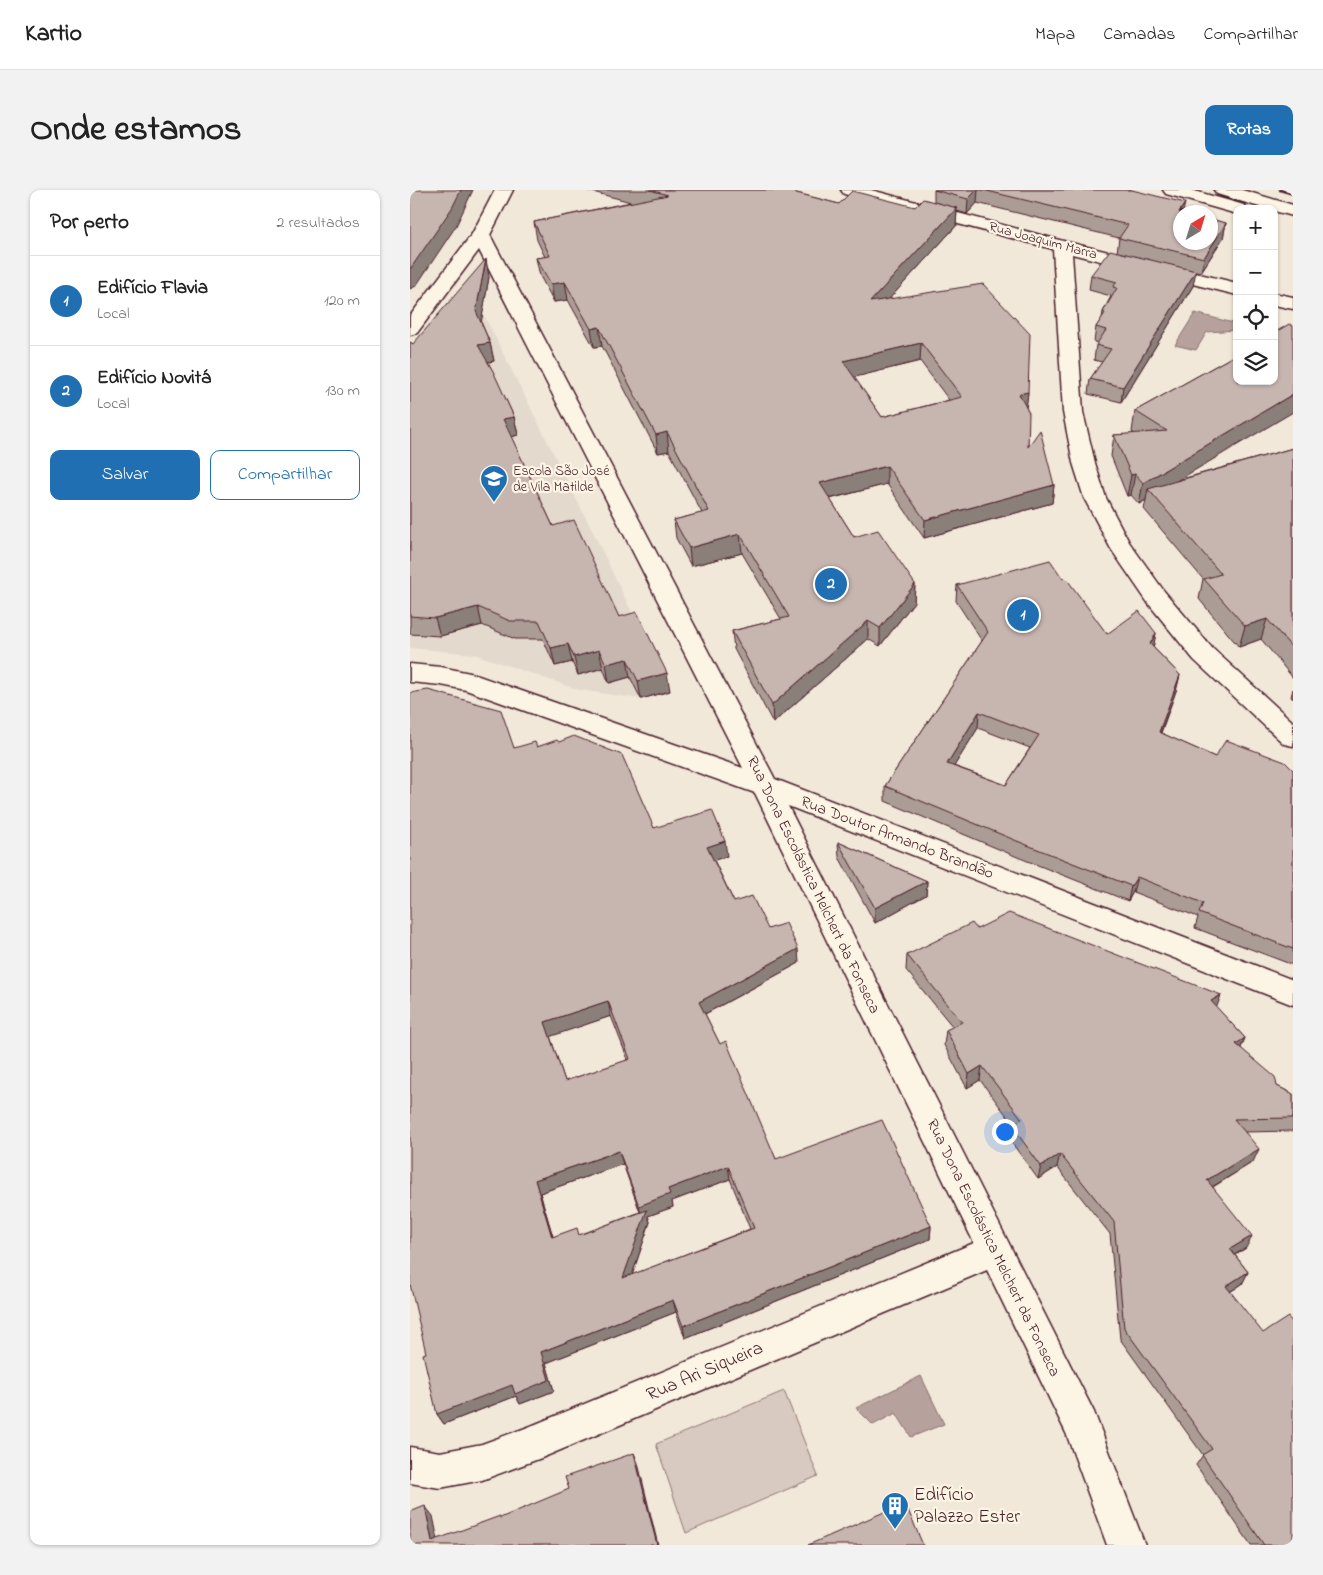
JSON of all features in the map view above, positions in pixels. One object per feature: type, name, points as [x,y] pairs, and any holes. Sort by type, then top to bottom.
[{"type":"main road","points":[[410,329],[481,235],[504,190]]},
{"type":"main road","name":"Rua Joaquim Marra","points":[[850,190],[1062,246],[1233,288]]},
{"type":"main road","points":[[1172,190],[1233,208]]},
{"type":"main road","points":[[1223,190],[1293,211]]},
{"type":"main road","points":[[1278,220],[1293,225]]},
{"type":"main road","name":"Rua Dona Escolástica Melchert da Fonseca","points":[[481,235],[765,786],[1081,1425],[1126,1545]]},
{"type":"main road","points":[[1062,246],[1073,412],[1084,464],[1095,498],[1124,551],[1156,597],[1203,654],[1293,737]]},
{"type":"main road","points":[[1278,299],[1293,303]]},
{"type":"main road","points":[[410,308],[430,305]]},
{"type":"main road","name":"Rua Doutor Armando Brandão","points":[[410,673],[441,676],[470,682],[765,786],[1293,992]]},
{"type":"main road","name":"Rua Ari Siqueira","points":[[410,1465],[440,1470],[482,1462],[531,1444],[994,1251]]},
{"type":"shaded area","name":"Escola São José de Vila Matilde","points":[[479,305],[594,534],[670,691],[641,699],[579,690],[474,654],[410,648],[410,364]]},
{"type":"shaded area","points":[[1195,313],[1233,323],[1233,330],[1207,332],[1196,350],[1175,345]]},
{"type":"shaded area","points":[[921,1376],[944,1424],[911,1437],[896,1413],[873,1425],[856,1408]]},
{"type":"shaded area","points":[[784,1391],[818,1476],[686,1533],[656,1444]]},
{"type":"building","points":[[410,190],[461,190],[452,208],[410,269]]},
{"type":"building","points":[[650,190],[785,190],[839,204],[852,191],[915,207],[923,199],[957,208],[870,302],[983,284],[1030,334],[1028,392],[1019,394],[1029,413],[1028,447],[1040,430],[1054,485],[925,520],[887,466],[820,483],[854,537],[878,530],[915,584],[880,628],[868,621],[772,705],[732,631],[789,617],[740,534],[689,548],[674,520],[709,511],[667,432],[656,435],[599,327],[591,329],[565,282],[551,284],[536,258],[550,256],[534,222],[668,195]],"holes":[[[921,343],[962,397],[882,417],[843,361]]]},
{"type":"building","points":[[934,190],[977,190],[968,199]]},
{"type":"building","points":[[983,190],[1132,190],[1185,203],[1184,205],[1173,205],[1173,250],[1209,250],[1204,258],[1119,238],[1128,225]]},
{"type":"building","points":[[1218,221],[1226,223],[1218,236]]},
{"type":"building","points":[[1110,250],[1196,271],[1123,387],[1090,379],[1111,349],[1096,345],[1106,330],[1096,327],[1117,288],[1113,287],[1117,282],[1091,275]]},
{"type":"building","name":"Escola São José de Vila Matilde","points":[[486,259],[476,311],[490,343],[478,345],[493,371],[514,417],[503,419],[553,526],[574,520],[619,617],[637,612],[667,673],[638,681],[627,659],[606,664],[599,650],[574,657],[568,644],[551,648],[539,621],[510,621],[478,607],[435,618],[410,616],[410,342],[413,344]]},
{"type":"building","points":[[1289,324],[1293,326],[1293,394],[1143,483],[1135,474],[1131,475],[1114,435],[1167,431],[1135,411],[1233,356],[1233,385],[1278,385],[1278,331]]},
{"type":"building","points":[[1293,448],[1293,649],[1267,619],[1245,626],[1204,579],[1221,574],[1148,489]]},
{"type":"building","points":[[1050,560],[1063,579],[1066,578],[1107,634],[1139,611],[1156,633],[1150,644],[1180,675],[1159,732],[1215,757],[1226,740],[1285,762],[1293,770],[1293,949],[1199,913],[1203,903],[1137,877],[1131,886],[885,786],[988,632],[957,585]],"holes":[[[979,712],[1039,735],[1006,785],[947,764]]]},
{"type":"building","points":[[428,690],[501,710],[514,748],[535,742],[537,747],[574,736],[622,755],[654,828],[712,810],[725,841],[707,847],[734,902],[752,896],[768,929],[786,923],[798,949],[699,1002],[720,1044],[726,1041],[776,1159],[882,1120],[931,1226],[683,1326],[673,1300],[541,1352],[549,1380],[515,1394],[512,1385],[437,1414],[423,1354],[426,1353],[410,1284],[410,693]],"holes":[[[608,1001],[630,1059],[565,1081],[545,1022]],[[619,1151],[639,1206],[670,1194],[668,1189],[728,1166],[754,1228],[623,1278],[647,1210],[579,1235],[577,1228],[552,1237],[535,1180]]]},
{"type":"building","points":[[838,842],[927,881],[875,908]]},
{"type":"building","points":[[1009,913],[1221,995],[1211,1001],[1245,1038],[1236,1044],[1275,1077],[1277,1086],[1293,1094],[1293,1118],[1234,1119],[1259,1149],[1207,1180],[1252,1236],[1230,1249],[1248,1272],[1226,1286],[1263,1333],[1288,1317],[1293,1323],[1293,1545],[1264,1545],[1202,1455],[1212,1449],[1124,1328],[1114,1222],[1060,1154],[1041,1166],[1011,1125],[1022,1119],[982,1066],[969,1074],[946,1030],[962,1022],[907,955],[972,923],[977,929]]},
{"type":"building","points":[[634,1453],[657,1545],[410,1545],[410,1512],[425,1506],[432,1541],[500,1516],[500,1518],[569,1489],[565,1477]]},
{"type":"building","points":[[905,1503],[923,1545],[808,1545]]},
{"type":"railway","points":[[1280,190],[1293,194]]},
{"type":"place","name":"Escola São José de Vila Matilde","points":[[494,503]]},
{"type":"place","name":"Edifício Novitá","points":[[831,584]]},
{"type":"place","name":"Edifício Flavia","points":[[1023,615]]},
{"type":"place","name":"Edifício Palazzo Ester","points":[[895,1530]]}]
